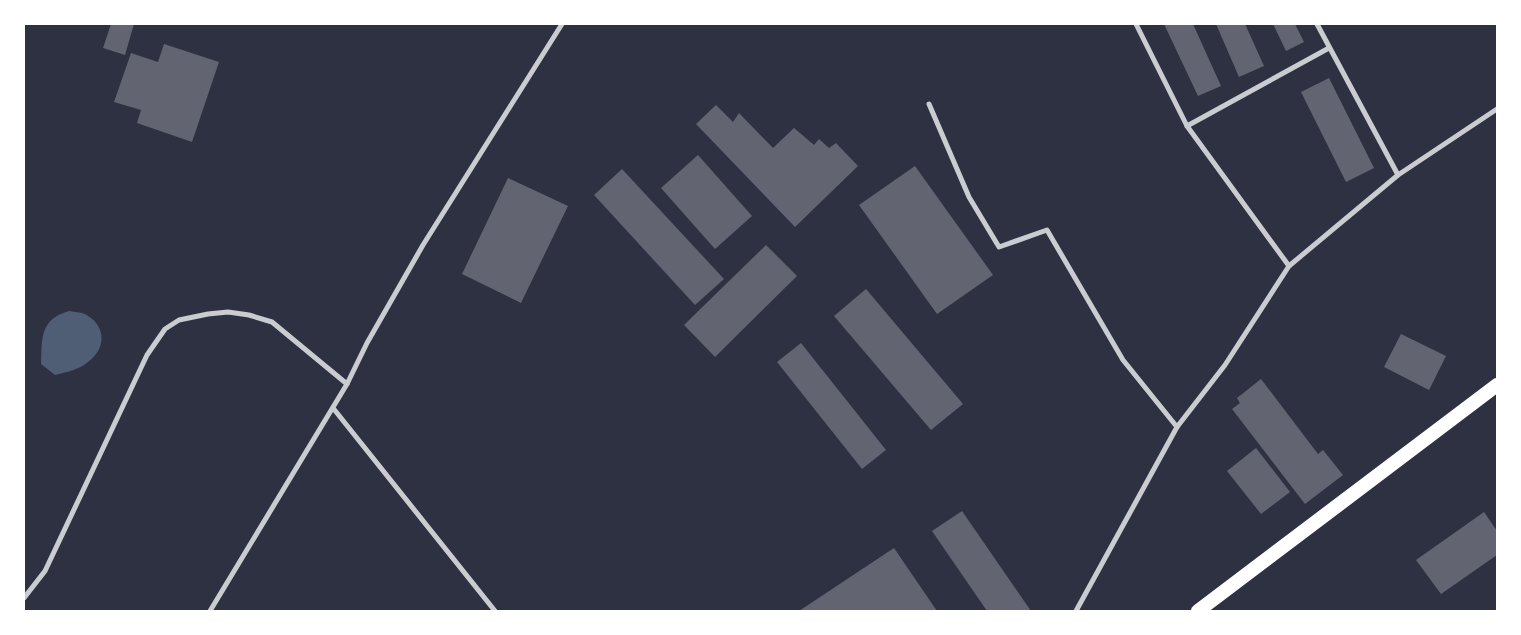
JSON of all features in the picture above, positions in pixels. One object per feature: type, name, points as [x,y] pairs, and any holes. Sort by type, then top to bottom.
[{"type":"highway","points":[[1198,611],[1497,385]]},
{"type":"street","points":[[210,611],[347,384],[367,343],[422,245],[562,24]]},
{"type":"street","points":[[1136,24],[1186,126],[1289,266]]},
{"type":"street","points":[[1317,24],[1398,175]]},
{"type":"street","points":[[1186,126],[1329,48]]},
{"type":"street","points":[[929,104],[969,197],[999,247],[1047,230],[1123,360],[1177,427]]},
{"type":"street","points":[[1076,611],[1177,427],[1226,365],[1289,266],[1398,175],[1497,109]]},
{"type":"street","points":[[24,598],[45,571],[147,355],[165,329],[179,320],[208,314],[228,312],[264,319],[272,322],[347,384]]},
{"type":"street","points":[[333,408],[495,611]]},
{"type":"water","points":[[69,311],[83,313],[97,324],[100,330],[101,344],[94,356],[84,365],[55,375],[41,364],[44,331],[53,319]]},
{"type":"building","points":[[111,24],[134,24],[125,55],[103,48]]},
{"type":"building","points":[[1164,24],[1193,24],[1221,86],[1198,96]]},
{"type":"building","points":[[1216,24],[1245,24],[1264,66],[1239,77]]},
{"type":"building","points":[[1273,24],[1295,24],[1304,42],[1286,51]]},
{"type":"building","points":[[164,44],[219,62],[192,142],[137,123],[141,110],[114,102],[131,53],[158,62]]},
{"type":"building","points":[[1329,78],[1374,168],[1346,182],[1301,92]]},
{"type":"building","points":[[716,105],[733,122],[739,113],[773,148],[794,128],[814,145],[819,139],[829,148],[836,143],[858,166],[795,227],[696,124]]},
{"type":"building","points":[[698,155],[752,216],[715,249],[661,188]]},
{"type":"building","points":[[915,166],[993,275],[937,314],[859,205]]},
{"type":"building","points":[[622,169],[724,279],[695,305],[594,195]]},
{"type":"building","points":[[508,178],[568,206],[521,303],[462,274]]},
{"type":"building","points":[[766,245],[797,276],[715,357],[684,325]]},
{"type":"building","points":[[866,289],[963,404],[931,430],[834,316]]},
{"type":"building","points":[[1401,334],[1446,356],[1429,390],[1384,367]]},
{"type":"building","points":[[801,343],[886,450],[862,469],[777,362]]},
{"type":"building","points":[[1261,379],[1318,454],[1323,450],[1343,475],[1305,504],[1232,409],[1240,403],[1237,398]]},
{"type":"building","points":[[1256,448],[1290,492],[1261,514],[1227,471]]},
{"type":"building","points":[[962,511],[1031,611],[987,611],[932,531]]},
{"type":"building","points":[[1484,512],[1497,531],[1497,555],[1441,594],[1416,560]]},
{"type":"building","points":[[894,548],[937,611],[799,611]]}]
